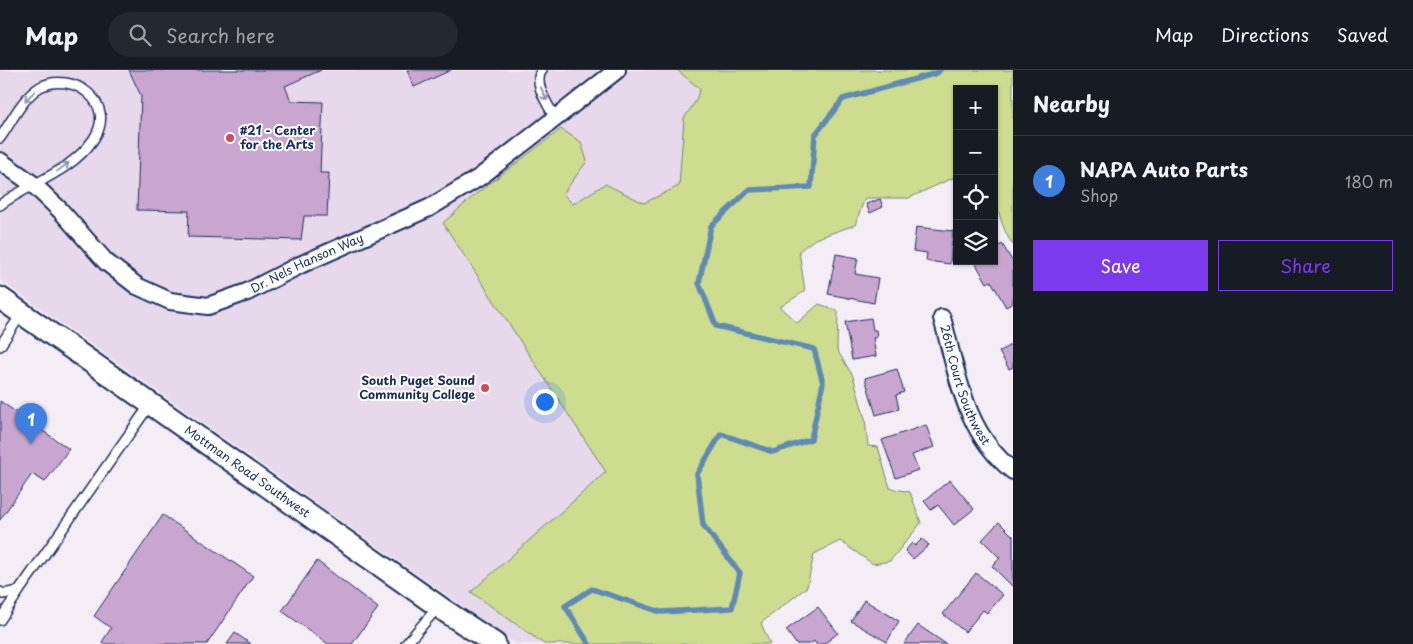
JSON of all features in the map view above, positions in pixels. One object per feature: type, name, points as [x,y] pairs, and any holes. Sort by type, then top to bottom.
[{"type":"street","name":"Dr. Nels Hanson Way","points":[[0,161],[34,185],[61,211],[106,262],[137,286],[170,301],[208,306],[248,292],[300,265],[429,208],[480,177],[617,70]]},
{"type":"street","name":"Mottman Road Southwest","points":[[0,298],[439,607],[496,644]]},
{"type":"street","name":"26th Court Southwest","points":[[942,318],[968,412],[976,430],[1013,470]]},
{"type":"lane","points":[[542,70],[538,75],[539,83],[555,118]]},
{"type":"lane","points":[[0,138],[27,98],[40,86],[54,80],[72,82],[88,91],[100,106],[101,126],[93,140],[64,166],[34,185],[20,190],[0,205]]},
{"type":"lane","points":[[0,346],[22,314]]},
{"type":"lane","points":[[0,620],[151,403]]},
{"type":"lane","points":[[0,592],[2,594],[19,591]]},
{"type":"lane","points":[[406,644],[439,607]]},
{"type":"shaded area","name":"South Puget Sound Community College","points":[[0,70],[1013,70],[998,85],[953,85],[953,92],[803,209],[763,283],[814,554],[652,644],[516,644],[0,280]]},
{"type":"green space","points":[[677,70],[1013,70],[1013,245],[1004,230],[998,206],[998,85],[953,85],[953,178],[909,198],[865,198],[855,225],[815,239],[799,251],[805,291],[780,307],[797,323],[819,304],[838,311],[837,350],[853,376],[865,419],[868,446],[878,447],[890,488],[910,492],[921,523],[890,561],[873,564],[840,541],[814,554],[807,587],[761,623],[770,644],[544,644],[471,592],[606,472],[443,223],[476,194],[561,129],[581,142],[587,161],[563,194],[573,204],[605,184],[644,203],[679,186],[684,118],[695,102],[700,89]]},
{"type":"building","name":"#21 - Center for the Arts","points":[[129,70],[321,70],[285,86],[291,101],[323,102],[320,173],[329,173],[327,216],[304,216],[301,240],[188,237],[189,211],[137,210],[141,96]]},
{"type":"building","points":[[407,70],[451,70],[414,87]]},
{"type":"building","points":[[880,199],[883,207],[870,213],[866,204]]},
{"type":"building","points":[[916,227],[953,231],[950,264],[926,261],[927,253],[913,251]]},
{"type":"building","points":[[1002,244],[1013,262],[1013,303],[1006,307],[991,281],[987,283],[976,265],[998,265],[998,246]]},
{"type":"building","points":[[836,254],[858,258],[855,274],[878,278],[874,303],[828,294]]},
{"type":"building","points":[[871,318],[873,330],[876,330],[877,337],[873,338],[876,356],[852,360],[845,322]]},
{"type":"building","points":[[1013,343],[1013,367],[1009,369],[999,352]]},
{"type":"building","points":[[897,369],[904,392],[896,395],[899,409],[876,415],[865,378]]},
{"type":"building","points":[[0,401],[69,449],[45,482],[32,474],[0,520]]},
{"type":"building","points":[[926,425],[934,447],[912,455],[918,470],[896,478],[882,440]]},
{"type":"building","points":[[950,480],[974,509],[954,525],[938,505],[931,510],[924,501]]},
{"type":"building","points":[[163,515],[253,576],[207,644],[105,644],[102,642],[111,628],[94,616]]},
{"type":"building","points":[[999,522],[1013,536],[1013,587],[992,566],[1000,558],[982,540]]},
{"type":"building","points":[[922,539],[929,545],[913,559],[905,551],[912,543],[915,546]]},
{"type":"building","points":[[317,561],[378,608],[352,644],[328,644],[282,611]]},
{"type":"building","points":[[976,573],[1003,595],[987,613],[983,610],[965,632],[943,614]]},
{"type":"building","points":[[864,600],[899,621],[887,642],[851,621]]},
{"type":"building","points":[[818,607],[838,633],[824,644],[816,644],[814,641],[810,644],[796,644],[786,630]]},
{"type":"building","points":[[918,625],[946,644],[904,644]]},
{"type":"building","points":[[235,633],[251,644],[227,644]]},
{"type":"waterway","points":[[589,644],[565,606],[592,589],[661,612],[732,608],[740,573],[703,525],[697,474],[721,434],[773,452],[811,439],[823,383],[814,349],[716,326],[699,283],[711,226],[749,190],[811,187],[815,135],[843,99],[937,73],[940,70]]},
{"type":"place","name":"#21 - Center for the Arts","points":[[230,138]]},
{"type":"place","name":"South Puget Sound Community College","points":[[485,388]]},
{"type":"place","name":"NAPA Auto Parts","points":[[31,444]]}]
